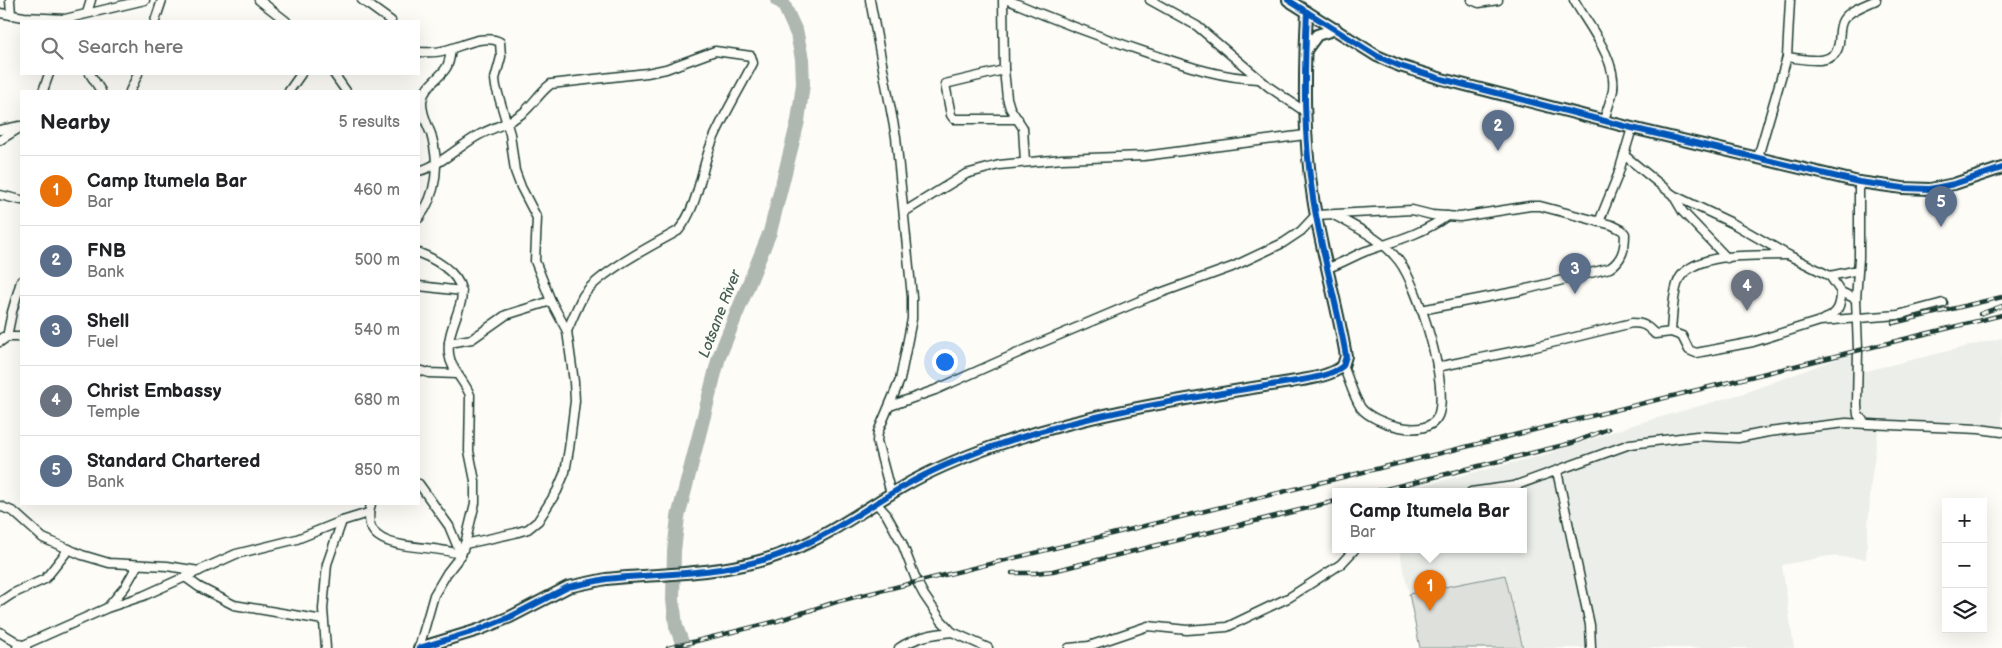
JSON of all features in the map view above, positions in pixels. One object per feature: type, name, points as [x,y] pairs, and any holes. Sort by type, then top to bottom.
[{"type":"street","points":[[10,0],[11,15]]},
{"type":"street","points":[[87,13],[91,0]]},
{"type":"street","points":[[0,12],[26,19],[77,19],[87,13],[145,0]]},
{"type":"street","points":[[155,20],[162,0]]},
{"type":"street","points":[[259,0],[285,20]]},
{"type":"street","points":[[362,0],[390,20]]},
{"type":"street","points":[[870,0],[896,137],[912,297],[912,319],[900,380],[878,432],[877,441],[891,494]]},
{"type":"street","points":[[1003,0],[1004,70],[1007,98],[1010,108],[1023,128],[1025,162]]},
{"type":"street","points":[[1008,0],[1053,19],[1192,68],[1231,76],[1259,78]]},
{"type":"street","points":[[1150,0],[1197,26],[1259,78],[1304,111]]},
{"type":"street","points":[[1288,0],[1377,56],[1442,80],[1859,182],[1904,188],[1930,189],[1954,184],[2002,168]]},
{"type":"street","points":[[1472,0],[1479,4],[1498,0]]},
{"type":"street","points":[[1574,0],[1607,58],[1612,74],[1613,89],[1604,120]]},
{"type":"street","points":[[1758,157],[1787,57],[1790,0]]},
{"type":"street","points":[[1787,57],[1816,61],[1830,59],[1837,52],[1841,22],[1845,17],[1876,0]]},
{"type":"street","points":[[419,648],[478,630],[510,617],[568,587],[606,579],[737,566],[788,552],[819,538],[891,494],[944,466],[997,445],[1055,427],[1135,408],[1314,377],[1338,370],[1343,366],[1346,356],[1316,215],[1305,135],[1307,12]]},
{"type":"street","points":[[1305,50],[1317,35],[1336,29]]},
{"type":"street","points":[[420,52],[436,52],[484,40],[500,42],[501,57],[495,79],[517,176],[536,214],[535,261],[551,301],[567,331],[574,382],[574,401],[565,472],[557,491],[538,521],[528,529],[515,534],[466,544]]},
{"type":"street","points":[[420,216],[434,191],[436,176],[433,140],[422,102],[424,92],[446,68],[451,49]]},
{"type":"street","points":[[420,171],[435,164],[478,135],[506,123],[524,112],[545,88],[552,84],[647,73],[666,69],[715,51],[750,56],[753,59],[753,63],[729,105],[712,143],[691,213],[683,226],[678,231],[623,262],[592,286],[584,295],[567,331]]},
{"type":"street","points":[[1004,70],[945,84],[951,115],[954,119],[1018,118]]},
{"type":"street","points":[[43,90],[49,75]]},
{"type":"street","points":[[91,75],[100,90]]},
{"type":"street","points":[[130,90],[138,75]]},
{"type":"street","points":[[290,90],[300,75]]},
{"type":"street","points":[[335,75],[345,90]]},
{"type":"street","points":[[0,130],[20,126]]},
{"type":"street","points":[[0,140],[20,127]]},
{"type":"street","points":[[1599,222],[1632,128]]},
{"type":"street","points":[[904,212],[966,174],[999,165],[1144,156],[1305,135]]},
{"type":"street","points":[[1624,155],[1673,195],[1732,223],[1788,255],[1830,276],[1841,292],[1856,299]]},
{"type":"street","points":[[1859,182],[1856,299],[1858,349],[1857,406],[1858,415],[1865,423]]},
{"type":"street","points":[[0,195],[20,200]]},
{"type":"street","points":[[1673,195],[1683,212],[1727,258]]},
{"type":"street","points":[[890,406],[935,390],[1149,297],[1232,267],[1283,243],[1301,231],[1316,215],[1412,210],[1432,215],[1460,217],[1540,206],[1599,222],[1622,230],[1625,234],[1621,257],[1610,268],[1518,291],[1421,310]]},
{"type":"street","points":[[1333,214],[1384,246],[1398,260],[1407,276],[1427,326],[1437,368],[1441,388],[1440,410],[1437,418],[1428,426],[1414,430],[1398,427],[1368,414],[1361,407],[1343,366]]},
{"type":"street","points":[[1327,268],[1365,252],[1413,236],[1447,216]]},
{"type":"street","points":[[419,648],[434,595],[447,573],[461,555],[466,544],[476,493],[468,451],[470,395],[450,363],[449,342],[451,329],[461,303],[462,291],[454,275],[440,263],[420,253]]},
{"type":"street","points":[[1671,332],[1680,276],[1694,266],[1716,258],[1788,255]]},
{"type":"street","points":[[1830,276],[1858,270]]},
{"type":"street","points":[[0,342],[4,337],[20,284]]},
{"type":"street","points":[[420,286],[462,291]]},
{"type":"street","points":[[1437,368],[1535,347],[1632,322],[1647,325],[1655,334],[1671,332],[1682,336],[1689,350],[1696,353],[1753,342],[1830,317],[1838,310],[1841,302],[1841,292]]},
{"type":"street","points":[[449,342],[472,339],[506,315],[551,301]]},
{"type":"street","points":[[1820,321],[1898,316],[1943,303]]},
{"type":"street","points":[[4,337],[20,337]]},
{"type":"street","points":[[420,370],[429,373],[456,374]]},
{"type":"street","points":[[1500,488],[1514,486],[1630,444],[1697,436],[1738,438],[1846,423],[1979,429],[2002,432]]},
{"type":"street","points":[[1557,471],[1590,625],[1591,648]]},
{"type":"street","points":[[420,485],[449,526],[461,555]]},
{"type":"street","points":[[876,503],[886,514],[902,543],[924,595],[952,632]]},
{"type":"street","points":[[371,505],[368,513],[372,531],[380,538],[390,542],[461,555]]},
{"type":"street","points":[[0,506],[14,512],[43,538],[109,563],[137,566],[167,566],[200,571]]},
{"type":"street","points":[[0,632],[22,647],[107,608],[143,596],[236,554],[297,539],[368,513]]},
{"type":"street","points":[[326,648],[323,620],[327,564],[342,521]]},
{"type":"street","points":[[0,602],[12,594],[45,579],[69,549]]},
{"type":"street","points":[[1070,648],[1089,646],[1148,626],[1186,630],[1227,627],[1290,597],[1341,564],[1351,553]]},
{"type":"street","points":[[107,608],[125,587],[137,566]]},
{"type":"street","points":[[185,577],[199,587],[234,605],[323,620]]},
{"type":"street","points":[[899,648],[913,639],[935,633],[952,632],[988,648]]},
{"type":"shaded area","points":[[2002,338],[2002,432],[1879,425],[1871,482],[1866,559],[1829,556],[1782,565],[1794,648],[1524,648],[1502,560],[1505,575],[1409,594],[1400,553],[1527,553],[1527,488],[1412,488],[1544,455],[1636,424],[1741,394],[1853,353],[1858,349],[1858,373]]},
{"type":"shaded area","points":[[1505,575],[1523,648],[1420,648],[1409,594]]},
{"type":"waterway","name":"Lotsane River","points":[[684,648],[676,626],[673,600],[674,551],[678,517],[719,357],[770,232],[798,121],[803,84],[802,59],[797,34],[783,3],[777,0]]},
{"type":"railway","points":[[1893,323],[2002,297]]},
{"type":"railway","points":[[1980,314],[2002,306]]},
{"type":"railway","points":[[668,648],[777,621],[839,601],[2002,315]]},
{"type":"railway","points":[[1390,488],[1572,443],[1608,429]]},
{"type":"railway","points":[[1012,573],[1053,571],[1332,502]]},
{"type":"cycle path","points":[[1288,0],[1377,56],[1400,66],[1442,79],[1632,128],[1859,182],[1903,188],[1930,189],[1954,184],[2002,168]]},
{"type":"cycle path","points":[[419,648],[478,630],[510,617],[568,587],[606,579],[722,569],[767,559],[804,545],[938,468],[985,449],[1033,433],[1142,407],[1318,377],[1331,373],[1343,366],[1346,356],[1320,238],[1307,152],[1305,105],[1307,12]]},
{"type":"place","name":"FNB","points":[[1498,151]]},
{"type":"place","name":"Standard Chartered","points":[[1941,227]]},
{"type":"place","name":"Shell","points":[[1575,294]]},
{"type":"place","name":"Christ Embassy","points":[[1747,311]]},
{"type":"place","name":"Camp Itumela Bar","points":[[1430,611]]}]
